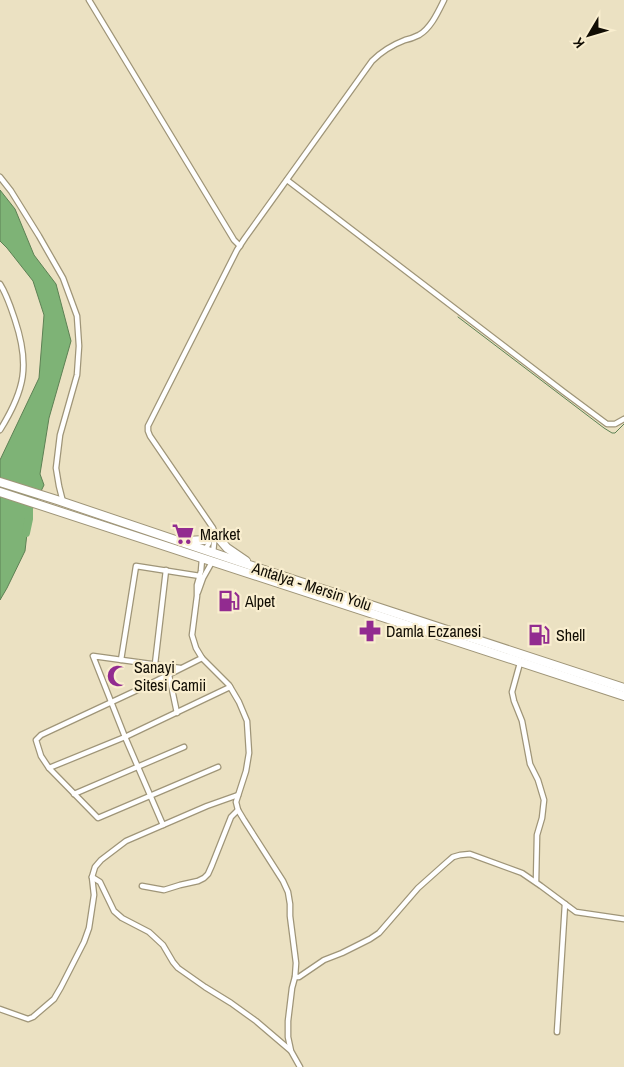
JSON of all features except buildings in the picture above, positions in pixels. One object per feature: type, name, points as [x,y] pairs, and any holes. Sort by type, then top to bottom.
[{"type":"highway","name":"Antalya - Mersin Yolu","points":[[0,482],[624,688]]},
{"type":"highway","name":"Antalya - Mersin Yolu","points":[[0,492],[624,696]]},
{"type":"highway","points":[[180,542],[205,540],[213,532],[232,552],[258,568]]},
{"type":"highway","points":[[202,558],[205,550]]},
{"type":"highway","points":[[212,562],[214,553]]},
{"type":"street","points":[[89,0],[229,232],[240,246]]},
{"type":"street","points":[[214,553],[213,532],[150,436],[148,426],[240,246],[372,61],[387,48],[419,35],[424,31],[437,14],[444,0]]},
{"type":"street","points":[[0,177],[39,236],[63,278],[77,316],[80,346],[78,375],[60,435],[56,468],[60,501]]},
{"type":"street","points":[[287,180],[607,424],[615,424],[624,419]]},
{"type":"street","points":[[0,284],[21,338],[24,361],[23,379],[19,394],[0,430]]},
{"type":"street","points":[[205,550],[213,532]]},
{"type":"street","points":[[202,558],[192,635],[196,648],[202,658],[230,687],[247,721],[249,753],[246,771],[236,802],[238,810],[252,835],[283,881],[288,892],[296,963],[288,1021],[288,1036],[291,1051],[300,1067]]},
{"type":"street","points":[[197,596],[203,578],[212,562]]},
{"type":"street","points":[[120,660],[136,566],[200,576]]},
{"type":"street","points":[[155,664],[166,570]]},
{"type":"street","points":[[163,824],[125,737],[93,656],[182,668]]},
{"type":"street","points":[[202,658],[41,735],[36,740],[41,756],[49,768],[98,818],[218,767]]},
{"type":"street","points":[[520,663],[512,692],[522,721],[530,764],[538,780],[544,800],[537,836],[536,882]]},
{"type":"street","points":[[169,675],[177,713]]},
{"type":"street","points":[[49,768],[125,737],[230,687]]},
{"type":"street","points":[[74,794],[184,747]]},
{"type":"street","points":[[0,1009],[28,1019],[54,999],[84,942],[89,928],[94,895],[92,876],[95,867],[101,860],[126,841],[163,824],[238,795]]},
{"type":"street","points":[[142,886],[164,890],[204,878],[212,865],[231,817],[238,810]]},
{"type":"street","points":[[295,977],[300,977],[324,960],[379,934],[418,888],[453,857],[460,855],[470,854],[522,873],[576,912],[624,919]]},
{"type":"street","points":[[92,876],[100,882],[114,911],[122,918],[149,932],[163,945],[178,968],[256,1020],[291,1051]]},
{"type":"street","points":[[558,1032],[565,904]]},
{"type":"shaded area","points":[[0,190],[15,209],[34,255],[56,284],[71,341],[49,418],[40,474],[44,485],[29,516],[25,551],[0,600],[0,460],[39,378],[44,315],[33,281],[0,241]]},
{"type":"waterway","points":[[458,317],[604,428],[615,433],[624,424]]},
{"type":"waterway","points":[[26,533],[29,505]]},
{"type":"place","name":"Market","points":[[183,534]]},
{"type":"place","name":"Alpet","points":[[229,601]]},
{"type":"place","name":"Damla Eczanesi","points":[[370,631]]},
{"type":"place","name":"Shell","points":[[539,635]]},
{"type":"place","name":"Sanayi Sitesi Camii","points":[[118,676]]}]
